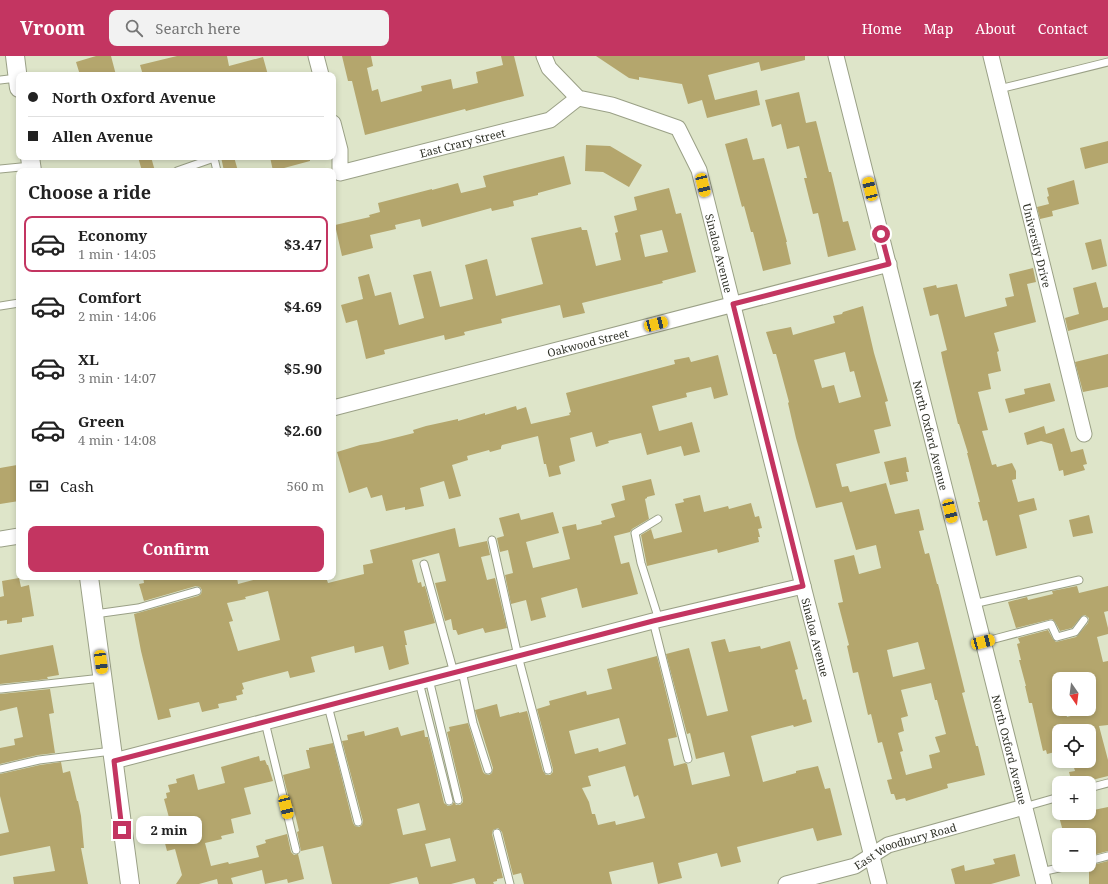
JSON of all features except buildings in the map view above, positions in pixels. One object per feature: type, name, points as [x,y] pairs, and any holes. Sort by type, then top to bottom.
[{"type":"street","points":[[12,82],[15,56]]},
{"type":"street","points":[[316,56],[320,72]]},
{"type":"street","points":[[544,56],[549,68],[578,98]]},
{"type":"street","name":"North Oxford Avenue","points":[[836,56],[1042,878]]},
{"type":"street","name":"University Drive","points":[[991,56],[1084,434]]},
{"type":"street","name":"East Crary Street","points":[[336,135],[340,150],[340,173],[550,120],[578,98]]},
{"type":"street","name":"Sinaloa Avenue","points":[[578,98],[612,105],[678,128],[699,170],[879,884]]},
{"type":"street","name":"Oakwood Street","points":[[336,407],[889,264]]},
{"type":"street","points":[[0,538],[16,536]]},
{"type":"street","points":[[89,580],[130,884]]},
{"type":"street","points":[[113,756],[265,722],[656,620],[803,586]]},
{"type":"street","name":"East Woodbury Road","points":[[792,883],[854,866],[888,845],[1024,807]]},
{"type":"lane","points":[[999,89],[1108,62]]},
{"type":"lane","points":[[186,168],[208,160]]},
{"type":"lane","points":[[0,169],[31,165]]},
{"type":"lane","points":[[0,306],[16,303]]},
{"type":"lane","points":[[658,520],[635,533],[688,759]]},
{"type":"lane","points":[[492,540],[518,656],[548,770]]},
{"type":"lane","points":[[424,564],[488,770]]},
{"type":"lane","points":[[973,604],[1079,580]]},
{"type":"lane","points":[[94,614],[138,608],[197,591]]},
{"type":"lane","points":[[983,642],[1050,624],[1057,637],[1075,632],[1084,620]]},
{"type":"lane","points":[[2,689],[103,678]]},
{"type":"lane","points":[[424,681],[458,800]]},
{"type":"lane","points":[[424,681],[449,801]]},
{"type":"lane","points":[[328,706],[358,822]]},
{"type":"lane","points":[[265,722],[296,850]]},
{"type":"lane","points":[[0,769],[38,760],[113,756]]},
{"type":"lane","points":[[1096,786],[1108,783]]},
{"type":"lane","points":[[1024,807],[1052,799]]},
{"type":"lane","points":[[497,833],[510,884]]},
{"type":"lane","points":[[1096,859],[1108,856]]},
{"type":"lane","points":[[1042,878],[1056,872]]},
{"type":"route","points":[[122,830],[114,761],[653,621],[803,586],[733,304],[889,264],[881,234]]}]
